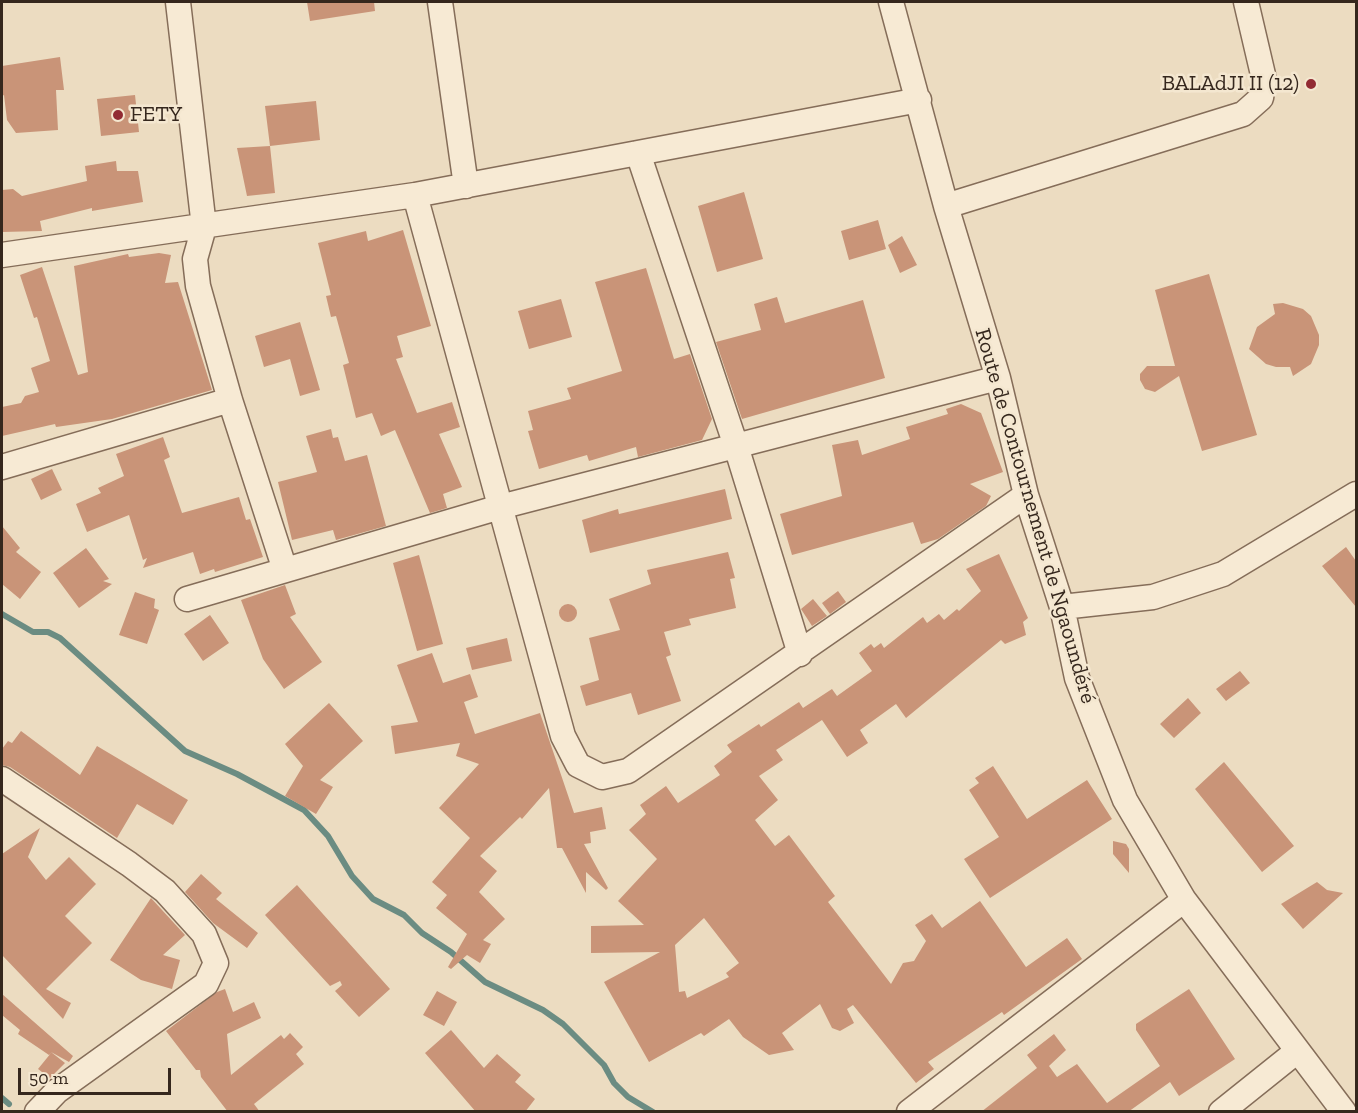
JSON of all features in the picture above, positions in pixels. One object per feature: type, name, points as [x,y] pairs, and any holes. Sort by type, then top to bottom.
[{"type":"street","points":[[178,2],[204,227],[195,259],[198,286],[230,400],[285,570]]},
{"type":"street","points":[[440,2],[466,186]]},
{"type":"street","name":"Route de Contournement de Ngaoundéré","points":[[891,2],[946,206],[998,378],[1026,495],[1062,607],[1077,678],[1125,800],[1184,900],[1296,1052],[1344,1112]]},
{"type":"street","points":[[946,206],[1243,114],[1261,98],[1264,79],[1246,2]]},
{"type":"street","points":[[2,255],[416,195],[919,100]]},
{"type":"street","points":[[638,153],[736,446],[800,654]]},
{"type":"street","points":[[416,195],[563,736],[578,765],[594,773],[603,777],[628,771],[800,654],[1026,495]]},
{"type":"street","points":[[187,599],[500,507],[998,378]]},
{"type":"street","points":[[2,467],[230,400]]},
{"type":"street","points":[[1062,607],[1153,597],[1223,574],[1356,494]]},
{"type":"street","points":[[2,779],[129,864],[165,891],[204,934],[216,963],[206,984],[57,1091],[37,1112]]},
{"type":"street","points":[[909,1112],[1184,900]]},
{"type":"street","points":[[1221,1112],[1296,1052]]},
{"type":"building","points":[[307,2],[374,2],[375,11],[310,21]]},
{"type":"building","points":[[60,57],[64,90],[56,90],[58,130],[16,133],[7,120],[4,95],[2,96],[2,66]]},
{"type":"building","points":[[135,95],[139,132],[101,136],[97,99]]},
{"type":"building","points":[[316,101],[320,140],[270,146],[265,106]]},
{"type":"building","points":[[270,146],[275,193],[247,196],[237,148]]},
{"type":"building","points":[[116,161],[117,171],[138,171],[143,202],[92,211],[92,208],[40,221],[42,231],[2,232],[2,190],[13,189],[22,196],[87,181],[85,166]]},
{"type":"building","points":[[744,192],[763,259],[717,272],[698,206]]},
{"type":"building","points":[[878,220],[886,249],[849,260],[841,231]]},
{"type":"building","points":[[403,230],[431,326],[397,336],[403,357],[396,359],[417,413],[452,402],[460,427],[439,434],[462,487],[443,494],[447,508],[430,513],[395,430],[381,436],[372,413],[356,418],[343,365],[349,363],[336,316],[331,317],[326,296],[331,295],[318,243],[366,231],[368,241]]},
{"type":"building","points":[[902,236],[917,265],[900,273],[888,245]]},
{"type":"building","points":[[159,253],[171,255],[165,283],[178,282],[212,390],[112,419],[56,427],[55,424],[2,436],[2,407],[21,403],[25,396],[39,392],[31,368],[50,361],[37,317],[34,318],[20,275],[42,267],[78,375],[88,372],[74,266],[128,254],[129,257]]},
{"type":"building","points":[[646,268],[674,359],[690,354],[712,419],[702,440],[638,457],[636,447],[589,461],[587,455],[539,469],[528,431],[533,430],[528,411],[571,399],[567,388],[622,371],[595,282]]},
{"type":"building","points":[[1209,274],[1257,435],[1202,451],[1179,376],[1155,392],[1145,389],[1140,380],[1140,374],[1147,366],[1175,366],[1155,290]]},
{"type":"building","points":[[777,297],[785,323],[863,300],[885,378],[742,419],[716,342],[761,330],[754,304]]},
{"type":"building","points":[[561,299],[572,337],[529,349],[518,311]]},
{"type":"building","points":[[1283,303],[1303,309],[1311,316],[1319,335],[1319,345],[1311,364],[1293,376],[1290,367],[1266,364],[1249,349],[1257,327],[1275,314],[1273,304]]},
{"type":"building","points":[[300,322],[320,390],[300,396],[290,359],[264,367],[255,336]]},
{"type":"building","points":[[961,404],[981,413],[1003,472],[970,484],[991,496],[986,506],[938,539],[921,544],[913,522],[792,555],[780,514],[842,496],[832,445],[858,440],[862,455],[910,439],[906,427],[948,414],[946,409]]},
{"type":"building","points":[[331,429],[333,438],[338,437],[345,461],[367,455],[386,526],[336,540],[333,530],[292,540],[278,482],[317,472],[306,436]]},
{"type":"building","points":[[163,437],[170,457],[164,460],[182,513],[239,497],[246,520],[250,519],[263,557],[215,572],[214,569],[200,574],[193,552],[143,568],[147,558],[143,560],[129,515],[87,532],[76,504],[101,493],[98,488],[124,476],[116,454]]},
{"type":"building","points":[[52,469],[62,490],[41,500],[31,479]]},
{"type":"building","points":[[725,489],[732,519],[590,553],[582,520],[618,509],[619,514]]},
{"type":"building","points":[[2,526],[20,548],[16,552],[41,572],[20,599],[2,584]]},
{"type":"building","points":[[1346,547],[1356,561],[1356,607],[1322,566]]},
{"type":"building","points":[[86,548],[109,579],[103,581],[112,584],[79,608],[53,573]]},
{"type":"building","points":[[728,552],[735,578],[730,579],[736,608],[689,619],[691,625],[664,632],[671,655],[666,657],[681,701],[638,715],[631,693],[586,706],[580,686],[599,680],[589,638],[620,630],[609,599],[651,584],[647,570]]},
{"type":"building","points":[[999,554],[1028,618],[1023,622],[1026,635],[1005,644],[1001,640],[906,718],[896,704],[860,730],[868,743],[847,757],[822,720],[776,750],[783,760],[759,776],[778,800],[755,820],[775,846],[789,835],[835,896],[828,902],[891,984],[903,963],[914,961],[926,941],[915,925],[932,914],[942,928],[980,901],[1026,967],[1067,938],[1082,959],[1004,1015],[1002,1012],[928,1062],[934,1069],[916,1083],[853,1005],[847,1009],[854,1023],[840,1031],[832,1028],[820,1004],[782,1033],[794,1050],[769,1055],[743,1037],[729,1019],[704,1036],[701,1033],[649,1062],[604,982],[660,952],[591,953],[591,926],[644,925],[618,901],[657,859],[629,830],[646,814],[640,805],[666,786],[678,803],[720,775],[714,766],[732,752],[727,745],[759,724],[761,727],[799,702],[803,708],[832,689],[837,696],[872,671],[859,653],[871,644],[874,648],[881,643],[884,648],[923,617],[927,623],[939,614],[944,620],[957,609],[959,611],[981,591],[966,569]],"holes":[[[704,918],[739,963],[726,973],[729,977],[687,998],[685,991],[679,992],[675,945]]]},
{"type":"building","points":[[419,555],[443,644],[417,651],[393,563]]},
{"type":"building","points":[[285,585],[296,614],[290,617],[322,662],[284,689],[263,659],[241,600]]},
{"type":"building","points":[[838,591],[846,602],[830,614],[822,603]]},
{"type":"building","points":[[135,592],[155,599],[154,608],[159,610],[147,644],[119,635]]},
{"type":"building","points":[[813,599],[827,616],[812,626],[801,609]]},
{"type":"building","points":[[564,604],[572,604],[577,609],[575,620],[564,622],[559,617],[559,609]]},
{"type":"building","points":[[210,615],[229,643],[203,661],[184,634]]},
{"type":"building","points":[[507,638],[512,661],[472,670],[466,648]]},
{"type":"building","points":[[432,653],[443,683],[470,674],[478,697],[464,702],[475,734],[540,713],[574,813],[602,807],[606,829],[590,832],[591,843],[584,844],[608,888],[606,890],[586,872],[586,893],[562,848],[557,848],[549,788],[522,819],[520,817],[480,856],[497,871],[479,892],[505,919],[483,940],[491,944],[480,963],[467,955],[451,969],[448,967],[467,934],[436,908],[447,895],[432,882],[470,838],[439,808],[479,764],[456,756],[460,743],[395,754],[391,726],[418,722],[397,665]]},
{"type":"building","points":[[1240,671],[1250,683],[1226,701],[1216,689]]},
{"type":"building","points":[[1188,698],[1201,713],[1174,738],[1160,724]]},
{"type":"building","points":[[329,703],[363,741],[320,780],[333,787],[316,814],[285,796],[303,766],[285,744]]},
{"type":"building","points":[[21,731],[80,775],[97,746],[188,800],[173,825],[137,804],[117,838],[10,767],[2,765],[2,749],[8,741],[12,743]]},
{"type":"building","points":[[1224,762],[1294,846],[1262,872],[1195,789]]},
{"type":"building","points":[[993,766],[1027,819],[1087,780],[1112,819],[990,898],[964,859],[999,837],[969,790],[979,783],[975,778]]},
{"type":"building","points":[[40,828],[28,857],[46,880],[69,857],[96,884],[65,916],[92,943],[46,989],[71,1003],[63,1019],[2,955],[2,854]]},
{"type":"building","points":[[1113,841],[1126,844],[1129,849],[1129,873],[1113,854]]},
{"type":"building","points":[[201,874],[222,893],[216,899],[258,933],[247,948],[213,923],[185,892]]},
{"type":"building","points":[[1317,882],[1327,890],[1343,893],[1303,929],[1281,904]]},
{"type":"building","points":[[297,885],[390,989],[359,1017],[335,991],[342,985],[340,981],[330,986],[265,915]]},
{"type":"building","points":[[151,898],[185,935],[163,955],[180,960],[172,989],[141,980],[110,960]]},
{"type":"building","points":[[225,989],[233,1012],[254,1002],[261,1018],[227,1034],[231,1075],[281,1035],[284,1039],[290,1033],[303,1047],[296,1054],[304,1064],[254,1104],[260,1112],[228,1112],[201,1077],[200,1070],[196,1070],[166,1031],[217,992]]},
{"type":"building","points":[[1189,989],[1235,1059],[1179,1096],[1170,1082],[1128,1112],[981,1112],[1037,1068],[1027,1055],[1054,1034],[1066,1050],[1049,1066],[1057,1077],[1077,1064],[1107,1103],[1160,1066],[1136,1030],[1136,1024]]},
{"type":"building","points":[[437,991],[457,1002],[444,1026],[423,1015]]},
{"type":"building","points":[[2,994],[73,1056],[69,1062],[51,1052],[65,1063],[50,1078],[38,1069],[51,1053],[49,1055],[18,1034],[20,1030],[2,1015]]},
{"type":"building","points":[[451,1030],[484,1068],[497,1054],[521,1075],[515,1082],[535,1099],[525,1112],[476,1112],[425,1053]]},
{"type":"waterway","points":[[2,614],[33,632],[48,632],[60,638],[185,751],[237,774],[304,810],[328,836],[352,876],[373,899],[404,915],[422,933],[451,952],[485,982],[543,1010],[563,1024],[604,1065],[614,1083],[628,1097],[653,1112]]},
{"type":"waterway","points":[[2,1098],[9,1104]]},
{"type":"place","name":"BALAdJI II (12)","points":[[1311,84]]},
{"type":"place","name":"FETY","points":[[118,115]]}]
